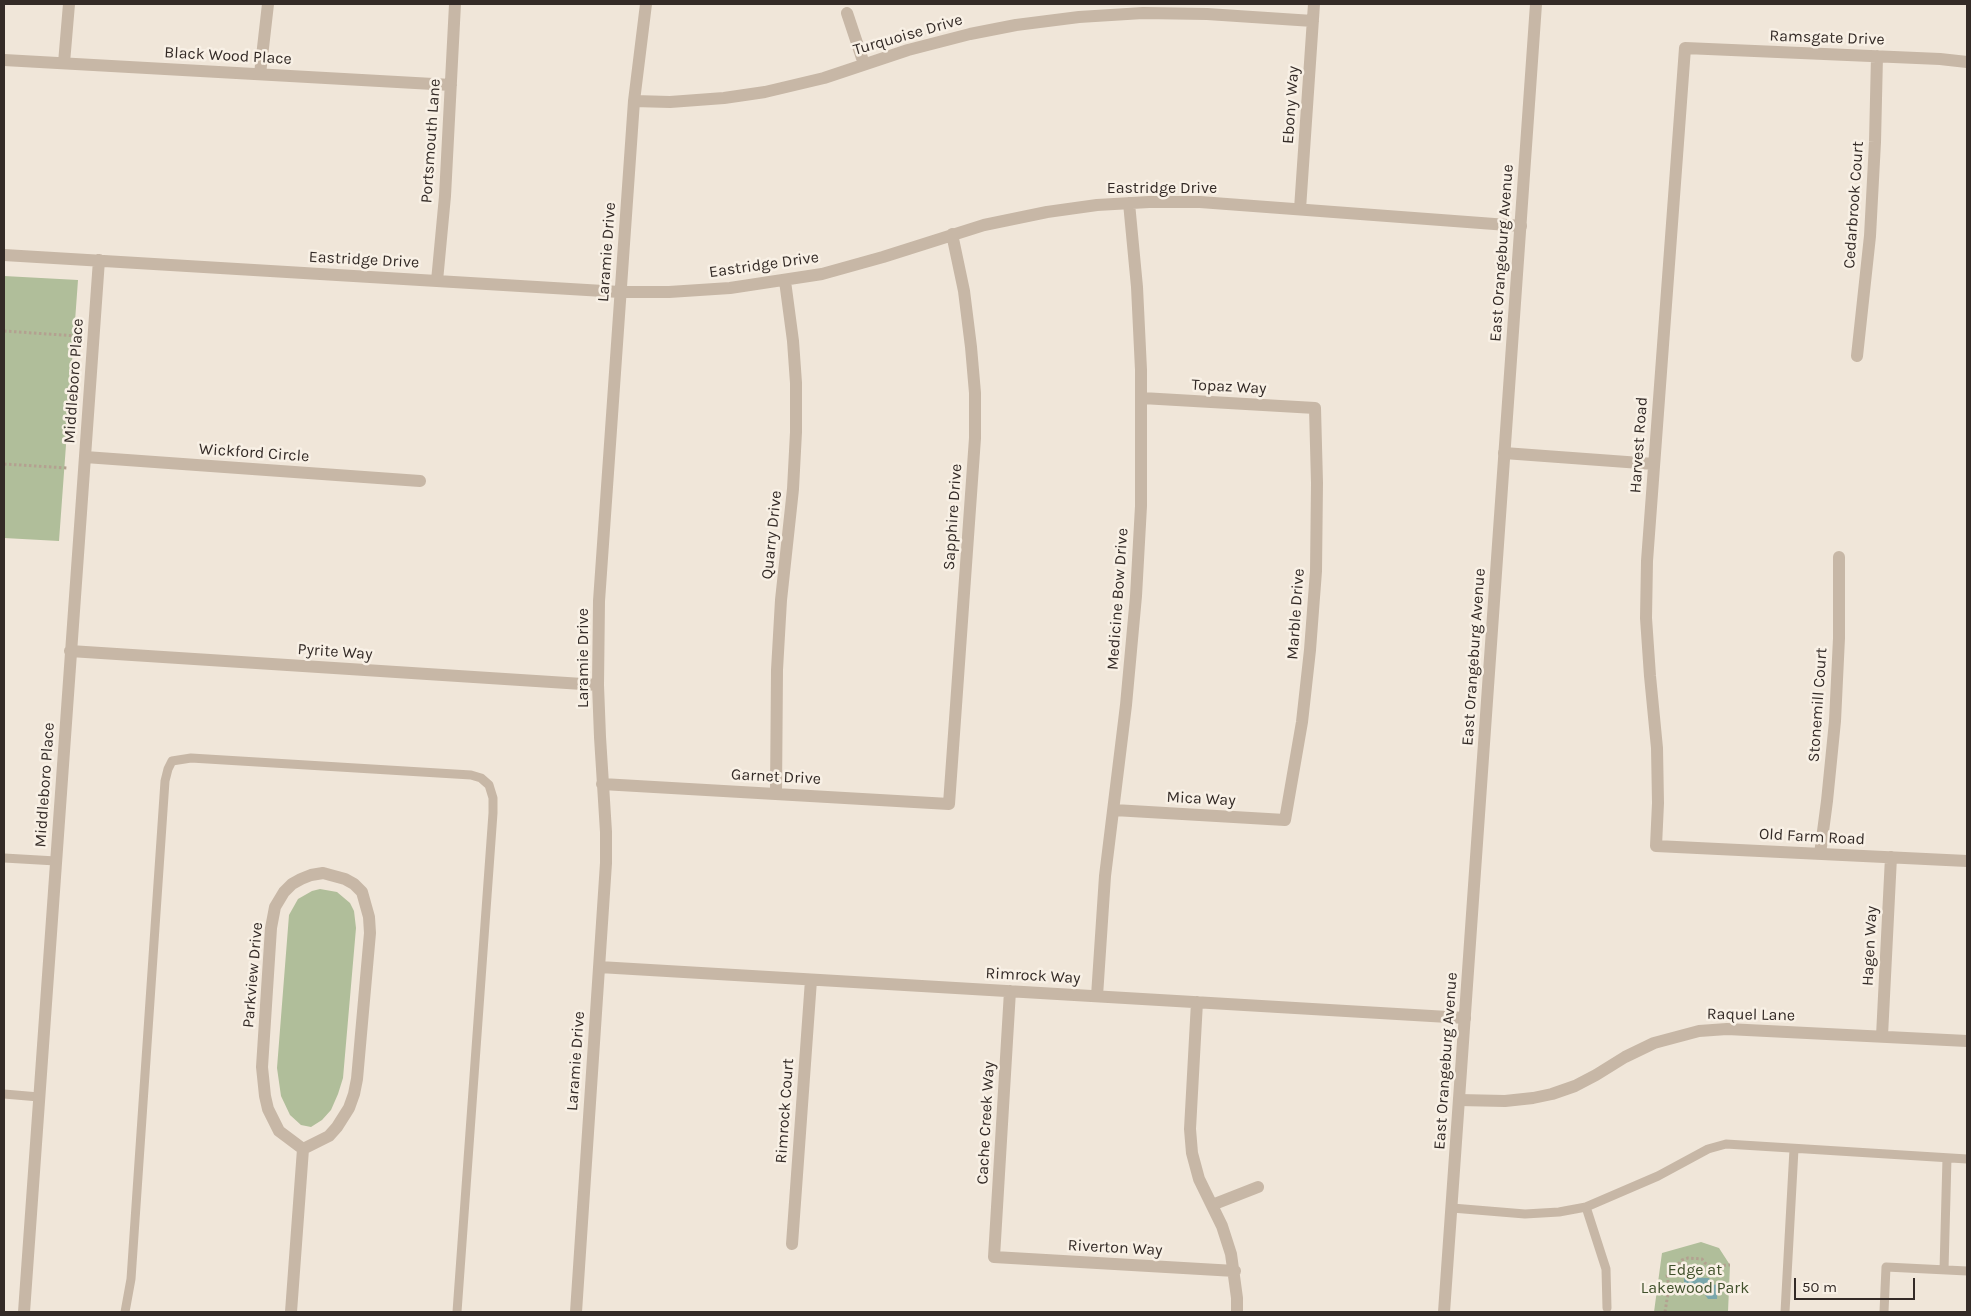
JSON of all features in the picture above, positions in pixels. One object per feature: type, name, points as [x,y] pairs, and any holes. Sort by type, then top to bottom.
[{"type":"street","points":[[64,63],[69,4]]},
{"type":"street","points":[[260,74],[268,4]]},
{"type":"street","name":"Portsmouth Lane","points":[[437,281],[455,4]]},
{"type":"street","name":"Laramie Drive","points":[[576,1312],[606,863],[598,685],[599,601],[634,101],[646,4]]},
{"type":"street","name":"Ebony Way","points":[[1300,209],[1314,4]]},
{"type":"street","name":"East Orangeburg Avenue","points":[[1444,1312],[1536,4]]},
{"type":"street","points":[[847,13],[864,64]]},
{"type":"street","name":"Turquoise Drive","points":[[634,101],[724,98],[765,92],[824,78],[908,50],[970,34],[1016,25],[1079,17],[1206,14],[1313,22]]},
{"type":"street","name":"Ramsgate Drive","points":[[1685,48],[1877,56],[1967,62]]},
{"type":"street","name":"Harvest Road","points":[[1656,846],[1658,802],[1657,748],[1646,618],[1646,560],[1685,48]]},
{"type":"street","name":"Cedarbrook Court","points":[[1857,356],[1870,236],[1877,56]]},
{"type":"street","name":"Black Wood Place","points":[[4,60],[451,85]]},
{"type":"street","name":"Eastridge Drive","points":[[4,254],[620,292],[669,292],[721,289],[822,274],[984,225],[1046,212],[1098,205],[1200,202],[1521,226]]},
{"type":"street","name":"Medicine Bow Drive","points":[[1098,996],[1105,876],[1126,705],[1136,596],[1141,506],[1142,398],[1137,286],[1129,204]]},
{"type":"street","name":"Sapphire Drive","points":[[948,804],[975,438],[972,347],[964,291],[952,234]]},
{"type":"street","name":"Middleboro Place","points":[[24,1312],[99,260]]},
{"type":"street","name":"Quarry Drive","points":[[776,794],[777,670],[781,600],[793,489],[796,432],[796,383],[793,341],[785,281]]},
{"type":"street","name":"Topaz Way","points":[[1142,398],[1314,408]]},
{"type":"street","name":"Marble Drive","points":[[1285,820],[1302,722],[1316,571],[1317,483],[1314,408]]},
{"type":"street","points":[[1504,453],[1654,464]]},
{"type":"street","name":"Wickford Circle","points":[[85,457],[420,481]]},
{"type":"street","name":"Stonemill Court","points":[[1820,854],[1835,720],[1839,638],[1839,557]]},
{"type":"street","name":"Pyrite Way","points":[[70,651],[598,685]]},
{"type":"street","name":"Garnet Drive","points":[[602,784],[948,804]]},
{"type":"street","name":"Mica Way","points":[[1114,810],[1285,820]]},
{"type":"street","name":"Old Farm Road","points":[[1656,846],[1967,861]]},
{"type":"street","name":"Hagen Way","points":[[1882,1036],[1891,857]]},
{"type":"street","name":"Parkview Drive","points":[[322,873],[345,879],[362,892],[369,917],[370,933],[354,1094],[349,1108],[329,1136],[303,1149],[279,1131],[268,1109],[265,1096],[262,1068],[271,928],[275,907],[284,892],[301,879],[322,873]]},
{"type":"street","name":"Rimrock Way","points":[[599,967],[1466,1018]]},
{"type":"street","name":"Rimrock Court","points":[[792,1244],[811,980]]},
{"type":"street","name":"Cache Creek Way","points":[[994,1257],[1010,991]]},
{"type":"street","points":[[1197,1002],[1190,1129],[1192,1153],[1199,1179],[1222,1226],[1235,1271],[1237,1312]]},
{"type":"street","name":"Raquel Lane","points":[[1459,1100],[1505,1101],[1552,1094],[1575,1086],[1625,1057],[1654,1043],[1699,1031],[1727,1028],[1967,1041]]},
{"type":"street","points":[[291,1312],[303,1149]]},
{"type":"street","points":[[1212,1205],[1258,1187]]},
{"type":"street","name":"Riverton Way","points":[[994,1257],[1235,1271]]},
{"type":"lane","points":[[125,1312],[131,1279],[165,781],[172,761],[191,758],[471,775],[481,778],[489,785],[493,798],[493,813],[457,1312]]},
{"type":"lane","points":[[4,858],[56,861]]},
{"type":"lane","points":[[4,1094],[39,1097]]},
{"type":"lane","points":[[1452,1208],[1525,1214],[1559,1212],[1586,1207],[1658,1176],[1708,1149],[1726,1144],[1967,1159]]},
{"type":"lane","points":[[1785,1312],[1794,1148]]},
{"type":"lane","points":[[1944,1270],[1947,1158]]},
{"type":"lane","points":[[1586,1207],[1606,1269],[1607,1308]]},
{"type":"lane","points":[[1884,1312],[1886,1267],[1967,1271]]},
{"type":"path","points":[[4,331],[77,336]]},
{"type":"path","points":[[4,464],[68,468]]},
{"type":"path","points":[[1665,1312],[1669,1287],[1667,1275],[1669,1269],[1676,1268],[1682,1260],[1688,1258],[1702,1259],[1711,1266],[1730,1265]]},
{"type":"green space","points":[[4,276],[78,280],[59,541],[4,538]]},
{"type":"green space","points":[[320,889],[337,892],[350,903],[354,911],[356,928],[343,1078],[331,1110],[322,1120],[311,1127],[301,1125],[290,1115],[281,1096],[277,1068],[289,915],[298,899]]},
{"type":"green space","name":"Edge at Lakewood Park","points":[[1701,1242],[1719,1248],[1730,1265],[1728,1312],[1654,1312],[1662,1253]]},
{"type":"water","points":[[1684,1277],[1709,1278],[1713,1285],[1718,1284],[1717,1299],[1708,1299],[1703,1292],[1684,1291]]}]
